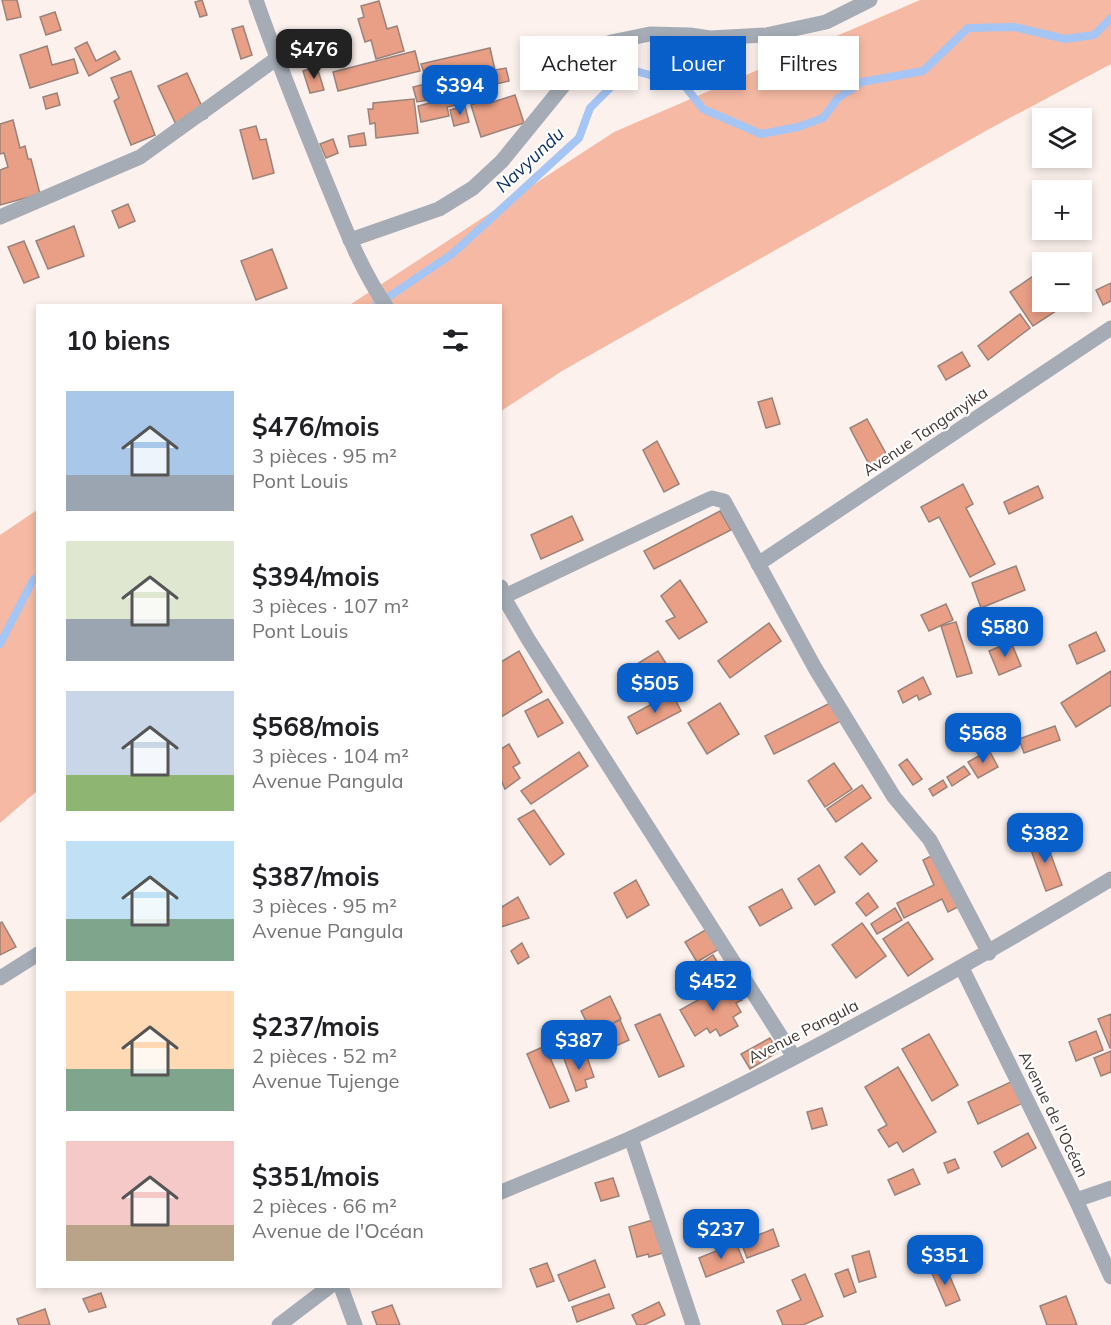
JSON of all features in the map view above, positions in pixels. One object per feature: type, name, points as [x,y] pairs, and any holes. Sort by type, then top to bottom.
[{"type":"street","points":[[256,0],[276,59],[350,240],[371,285],[385,304]]},
{"type":"street","points":[[350,240],[439,210],[473,188],[502,161],[572,75],[611,42],[650,34],[710,38],[766,35],[826,22],[870,0]]},
{"type":"street","points":[[0,217],[140,157],[276,59]]},
{"type":"street","name":"Avenue Tanganyika","points":[[758,564],[1111,328]]},
{"type":"street","points":[[794,1058],[502,594],[712,498],[724,501],[729,506],[815,668],[894,796],[930,840],[989,952]]},
{"type":"street","name":"Avenue Pangula","points":[[502,1192],[630,1138],[794,1058],[962,968],[1111,879]]},
{"type":"street","points":[[0,978],[36,955]]},
{"type":"street","name":"Avenue de l'Océan","points":[[962,968],[1076,1200],[1111,1278]]},
{"type":"street","points":[[630,1138],[693,1325]]},
{"type":"street","points":[[1076,1200],[1111,1188]]},
{"type":"street","points":[[279,1325],[328,1288]]},
{"type":"street","points":[[341,1288],[355,1325]]},
{"type":"shaded area","points":[[920,0],[1111,0],[1111,64],[991,128],[562,371],[502,410],[502,304],[351,304],[614,132],[711,90],[746,90],[746,75],[758,70],[758,90],[859,90],[859,36],[837,36]]},
{"type":"shaded area","points":[[36,511],[36,792],[0,823],[0,535]]},
{"type":"building","points":[[2,0],[17,0],[21,17],[7,20]]},
{"type":"building","points":[[202,0],[207,15],[200,17],[195,2]]},
{"type":"building","points":[[379,1],[387,29],[397,26],[404,51],[376,59],[371,40],[365,42],[358,19],[364,17],[361,6]]},
{"type":"building","points":[[55,12],[61,30],[46,35],[40,17]]},
{"type":"building","points":[[243,26],[252,55],[241,59],[232,29]]},
{"type":"building","points":[[87,42],[96,61],[115,51],[120,59],[89,76],[75,48]]},
{"type":"building","points":[[47,46],[52,65],[74,59],[78,73],[30,88],[20,55]]},
{"type":"building","points":[[490,48],[495,70],[506,68],[509,81],[496,84],[492,70],[490,70],[495,93],[447,107],[449,116],[421,122],[418,106],[434,102],[433,99],[417,102],[413,87],[450,78],[449,74],[426,79],[421,64]]},
{"type":"building","points":[[415,51],[420,71],[338,91],[333,72]]},
{"type":"building","points":[[317,67],[324,90],[310,93],[303,71]]},
{"type":"building","points":[[131,71],[155,135],[131,145],[114,101],[119,98],[111,78]]},
{"type":"building","points":[[187,73],[207,118],[179,131],[158,86]]},
{"type":"building","points":[[57,93],[60,105],[46,109],[43,97]]},
{"type":"building","points":[[515,95],[524,123],[481,137],[471,105],[489,99],[490,103]]},
{"type":"building","points":[[414,99],[418,133],[376,138],[375,123],[370,124],[368,109],[373,109],[373,103]]},
{"type":"building","points":[[465,106],[469,122],[454,126],[450,110]]},
{"type":"building","points":[[13,120],[20,148],[25,146],[28,159],[31,159],[40,194],[0,205],[0,170],[8,167],[4,153],[0,154],[0,124]]},
{"type":"building","points":[[256,126],[260,140],[266,139],[274,173],[253,179],[240,130]]},
{"type":"building","points":[[364,133],[366,145],[350,147],[348,136]]},
{"type":"building","points":[[333,139],[338,153],[326,158],[320,144]]},
{"type":"building","points":[[128,204],[135,221],[119,228],[112,211]]},
{"type":"building","points":[[74,226],[84,256],[48,269],[36,241]]},
{"type":"building","points":[[24,241],[39,277],[24,283],[8,247]]},
{"type":"building","points":[[272,249],[287,288],[256,300],[241,261]]},
{"type":"building","points":[[1032,277],[1032,312],[1054,312],[1033,326],[1010,292]]},
{"type":"building","points":[[1111,283],[1111,301],[1103,305],[1096,290]]},
{"type":"building","points":[[1020,314],[1030,328],[988,360],[978,346]]},
{"type":"building","points":[[962,352],[970,366],[946,380],[938,366]]},
{"type":"building","points":[[772,398],[780,424],[766,428],[758,402]]},
{"type":"building","points":[[867,419],[889,459],[871,468],[850,428]]},
{"type":"building","points":[[657,441],[679,484],[664,492],[643,450]]},
{"type":"building","points":[[963,484],[973,504],[966,508],[995,564],[970,577],[939,517],[929,522],[921,507]]},
{"type":"building","points":[[1038,486],[1043,498],[1009,514],[1004,502]]},
{"type":"building","points":[[720,511],[731,530],[654,569],[644,551]]},
{"type":"building","points":[[572,516],[583,540],[541,559],[531,535]]},
{"type":"building","points":[[1016,566],[1025,590],[981,608],[972,583]]},
{"type":"building","points":[[680,580],[707,622],[679,639],[666,621],[675,617],[661,596]]},
{"type":"building","points":[[946,604],[953,620],[929,631],[921,615]]},
{"type":"building","points":[[956,622],[972,673],[957,677],[941,626]]},
{"type":"building","points":[[769,623],[781,641],[730,678],[718,661]]},
{"type":"building","points":[[1096,632],[1105,651],[1077,664],[1069,645]]},
{"type":"building","points":[[1011,642],[1021,666],[999,675],[989,651]]},
{"type":"building","points":[[519,651],[542,692],[502,716],[502,661]]},
{"type":"building","points":[[658,651],[676,679],[655,692],[637,664]]},
{"type":"building","points":[[1111,671],[1111,705],[1076,727],[1061,703]]},
{"type":"building","points":[[923,677],[931,694],[919,700],[917,695],[903,703],[898,691]]},
{"type":"building","points":[[672,693],[681,711],[637,734],[628,717]]},
{"type":"building","points":[[548,699],[563,723],[538,737],[525,711]]},
{"type":"building","points":[[832,702],[841,721],[774,754],[765,736]]},
{"type":"building","points":[[720,703],[739,734],[707,754],[688,723]]},
{"type":"building","points":[[1055,726],[1060,740],[1024,753],[1019,739]]},
{"type":"building","points":[[509,744],[520,763],[513,767],[520,778],[505,789],[502,782],[502,748]]},
{"type":"building","points":[[989,750],[998,767],[978,778],[968,762]]},
{"type":"building","points":[[579,752],[588,766],[531,804],[521,791]]},
{"type":"building","points":[[907,759],[922,779],[913,785],[899,765]]},
{"type":"building","points":[[834,763],[852,789],[825,807],[808,781]]},
{"type":"building","points":[[964,766],[970,774],[952,786],[947,777]]},
{"type":"building","points":[[943,780],[947,787],[933,796],[929,789]]},
{"type":"building","points":[[862,785],[871,798],[836,822],[827,809]]},
{"type":"building","points":[[534,810],[564,854],[550,865],[518,819]]},
{"type":"building","points":[[1044,836],[1062,885],[1046,891],[1028,842]]},
{"type":"building","points":[[862,843],[877,861],[860,875],[845,857]]},
{"type":"building","points":[[935,854],[960,906],[948,912],[942,899],[904,918],[897,903],[934,885],[923,860]]},
{"type":"building","points":[[819,865],[835,892],[815,905],[798,879]]},
{"type":"building","points":[[636,880],[649,905],[627,918],[614,893]]},
{"type":"building","points":[[782,889],[792,908],[760,926],[749,907]]},
{"type":"building","points":[[868,893],[878,907],[866,916],[856,903]]},
{"type":"building","points":[[518,897],[529,918],[502,927],[502,907]]},
{"type":"building","points":[[895,908],[902,920],[877,934],[871,924]]},
{"type":"building","points":[[2,922],[16,947],[0,955],[0,923]]},
{"type":"building","points":[[908,922],[933,959],[908,976],[883,939]]},
{"type":"building","points":[[862,923],[886,956],[856,978],[832,945]]},
{"type":"building","points":[[707,929],[719,949],[697,962],[685,942]]},
{"type":"building","points":[[522,943],[529,957],[518,964],[511,951]]},
{"type":"building","points":[[713,955],[728,980],[701,997],[686,973]]},
{"type":"building","points":[[725,985],[729,993],[735,990],[742,1000],[736,1003],[741,1012],[733,1017],[738,1026],[720,1036],[716,1029],[710,1033],[707,1028],[695,1036],[680,1010]]},
{"type":"building","points":[[610,996],[621,1019],[592,1033],[581,1011]]},
{"type":"building","points":[[660,1014],[684,1066],[659,1077],[635,1025]]},
{"type":"building","points":[[1111,1014],[1111,1048],[1110,1048],[1098,1019]]},
{"type":"building","points":[[620,1020],[629,1040],[593,1056],[584,1037]]},
{"type":"building","points":[[1096,1031],[1103,1050],[1076,1061],[1069,1042]]},
{"type":"building","points":[[929,1034],[958,1085],[932,1101],[902,1049]]},
{"type":"building","points":[[770,1038],[778,1052],[750,1069],[741,1054]]},
{"type":"building","points":[[545,1046],[569,1101],[550,1108],[527,1054]]},
{"type":"building","points":[[1111,1051],[1111,1072],[1101,1076],[1094,1058]]},
{"type":"building","points":[[574,1052],[577,1061],[587,1057],[594,1077],[585,1080],[587,1087],[576,1091],[563,1056]]},
{"type":"building","points":[[898,1067],[936,1132],[903,1152],[897,1142],[889,1147],[878,1130],[887,1125],[865,1087]]},
{"type":"building","points":[[1015,1080],[1025,1102],[978,1124],[968,1102]]},
{"type":"building","points":[[822,1108],[827,1125],[812,1129],[807,1112]]},
{"type":"building","points":[[1028,1133],[1036,1148],[1002,1167],[994,1152]]},
{"type":"building","points":[[955,1159],[959,1168],[948,1173],[944,1163]]},
{"type":"building","points":[[913,1169],[920,1184],[895,1195],[888,1180]]},
{"type":"building","points":[[613,1178],[619,1196],[601,1201],[595,1183]]},
{"type":"building","points":[[729,1210],[741,1216],[738,1222],[726,1216]]},
{"type":"building","points":[[656,1219],[666,1252],[649,1257],[648,1254],[637,1257],[629,1227]]},
{"type":"building","points":[[773,1229],[779,1246],[747,1258],[741,1242]]},
{"type":"building","points":[[736,1243],[744,1262],[706,1277],[699,1258]]},
{"type":"building","points":[[869,1251],[876,1277],[859,1282],[852,1256]]},
{"type":"building","points":[[595,1260],[605,1287],[569,1301],[558,1275]]},
{"type":"building","points":[[547,1263],[554,1281],[537,1287],[530,1269]]},
{"type":"building","points":[[945,1265],[960,1300],[946,1306],[931,1271]]},
{"type":"building","points":[[848,1269],[856,1292],[844,1297],[835,1274]]},
{"type":"building","points":[[805,1274],[823,1316],[803,1325],[783,1325],[777,1311],[801,1300],[792,1280]]},
{"type":"building","points":[[101,1293],[106,1307],[89,1312],[83,1299]]},
{"type":"building","points":[[609,1294],[614,1308],[577,1322],[572,1307]]},
{"type":"building","points":[[1066,1296],[1077,1325],[1047,1325],[1040,1306]]},
{"type":"building","points":[[659,1302],[665,1315],[644,1325],[637,1325],[632,1315]]},
{"type":"building","points":[[392,1305],[400,1325],[377,1325],[372,1312]]},
{"type":"building","points":[[45,1309],[50,1325],[19,1325],[17,1319]]},
{"type":"waterway","name":"Navyundu","points":[[378,304],[452,254],[579,138],[590,108],[629,69],[684,85],[703,109],[761,134],[798,127],[823,118],[838,98],[862,82],[923,71],[968,28],[1014,27],[1065,39],[1094,35],[1111,18]]},
{"type":"waterway","name":"Navyundu","points":[[0,644],[36,578]]}]
